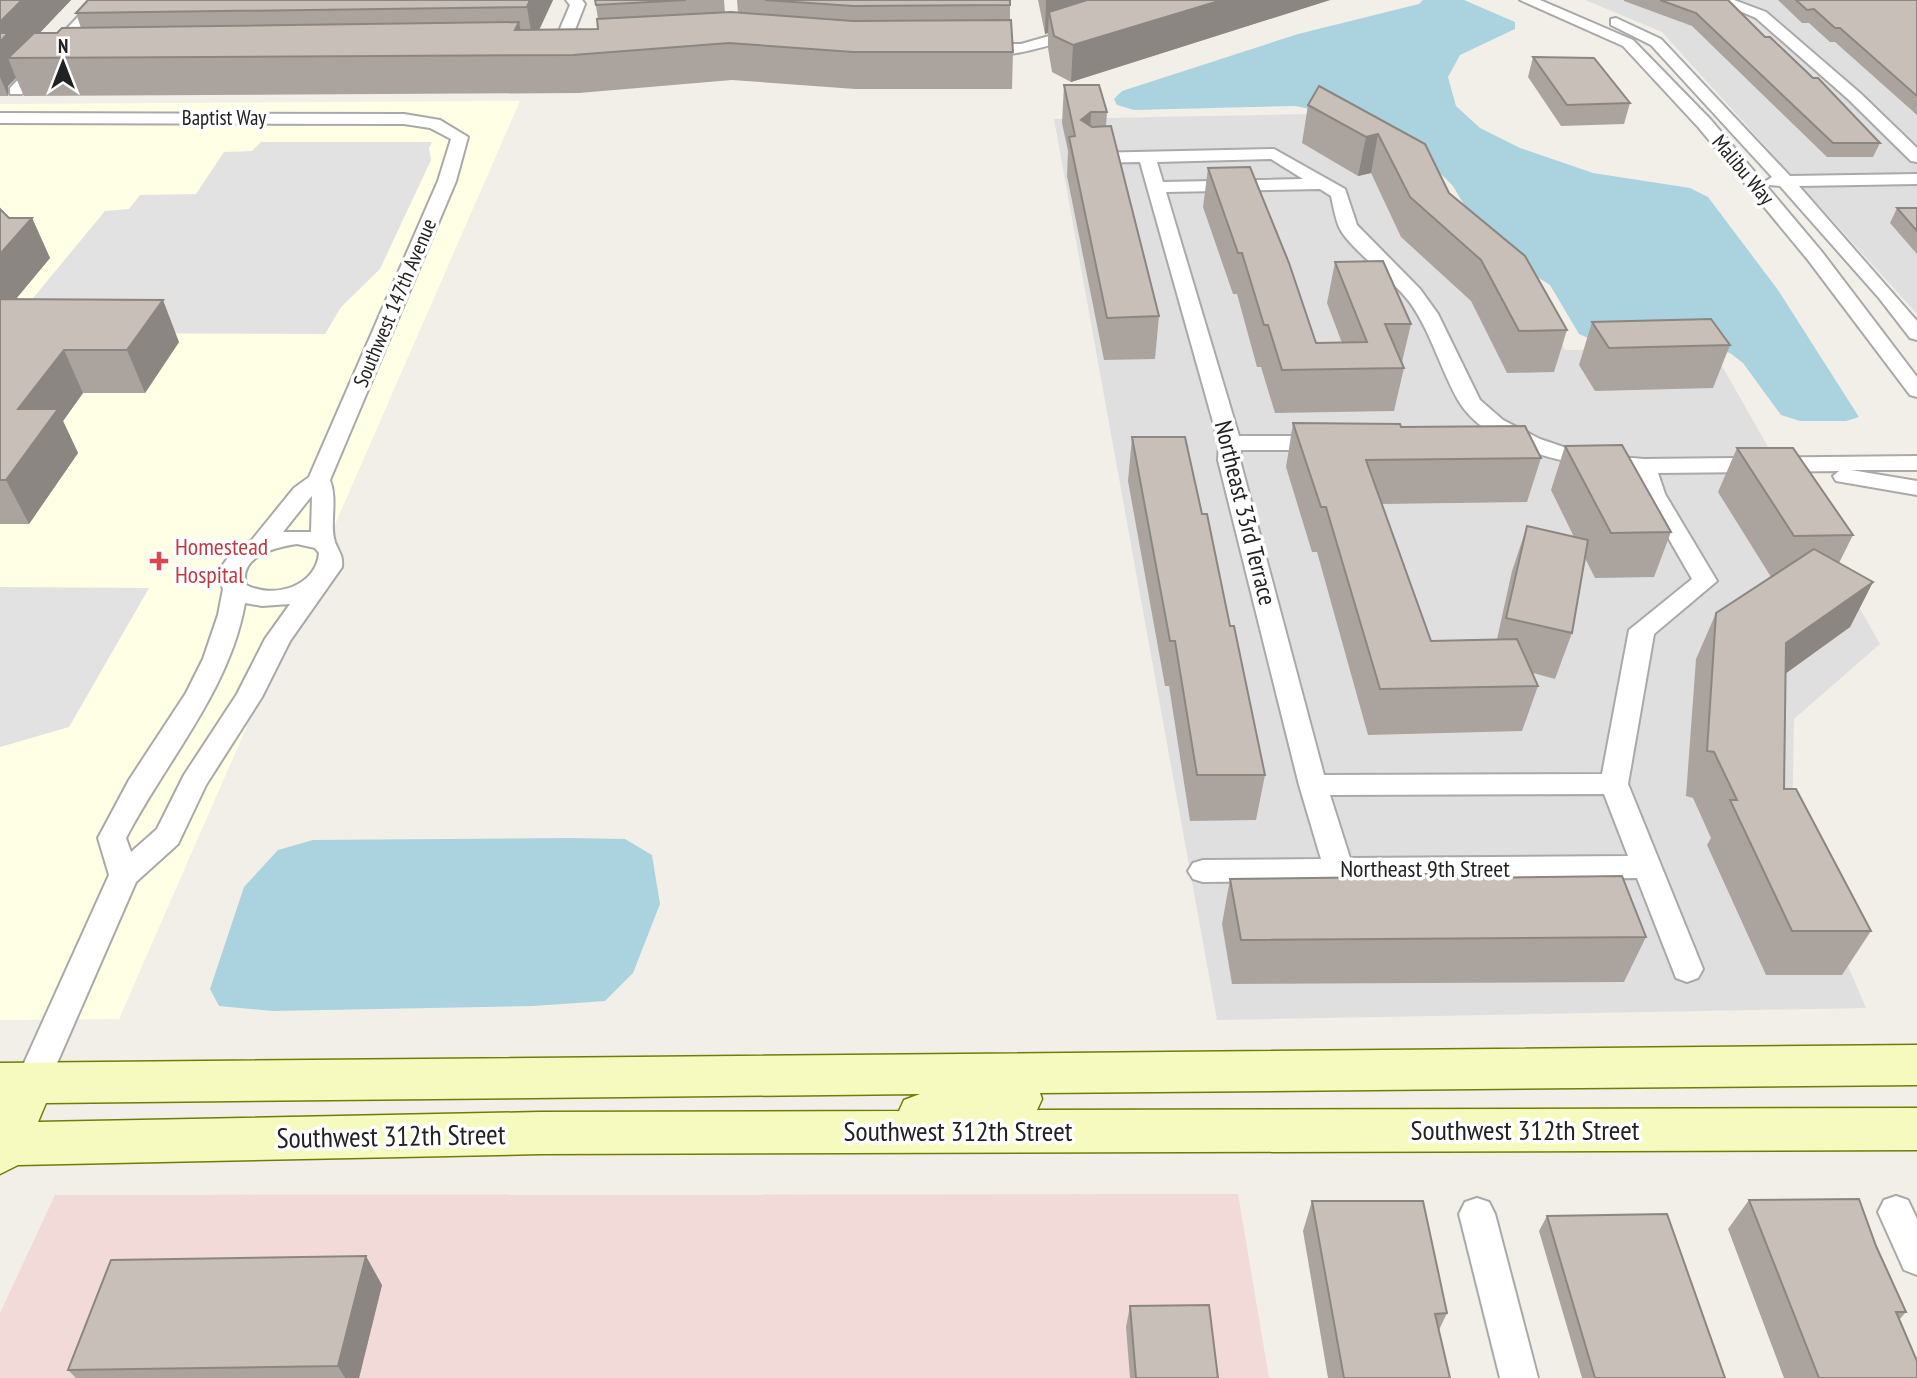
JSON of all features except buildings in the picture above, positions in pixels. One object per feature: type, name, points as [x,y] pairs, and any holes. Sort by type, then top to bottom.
[{"type":"main road","points":[[1,1147],[16,1083],[1917,1065]]},
{"type":"main road","points":[[918,1132],[922,1115],[972,1100],[1345,1094],[1404,1070]]},
{"type":"main road","name":"Southwest 312th Street","points":[[1,1147],[526,1133],[1917,1129]]},
{"type":"street","points":[[16,91],[102,0]]},
{"type":"street","points":[[573,0],[578,4],[552,50],[581,50]]},
{"type":"street","name":"Malibu Way","points":[[1527,0],[1613,33],[1628,43],[1705,124],[1815,256],[1917,391]]},
{"type":"street","name":"Malibu Way","points":[[1558,0],[1625,25],[1656,42],[1786,181],[1886,294],[1917,334]]},
{"type":"street","points":[[1721,0],[1761,15],[1854,96],[1917,157]]},
{"type":"street","points":[[966,49],[1022,49],[1096,26]]},
{"type":"street","points":[[48,57],[75,57]]},
{"type":"street","name":"Baptist Way","points":[[0,118],[404,119],[447,128]]},
{"type":"street","name":"Southwest 147th Avenue","points":[[235,589],[230,578],[232,570],[245,554],[260,545],[302,493],[318,480],[457,155],[460,137],[447,128]]},
{"type":"street","points":[[1090,158],[1274,155],[1339,193],[1348,227],[1413,293],[1428,314],[1450,365],[1471,403],[1494,425],[1532,444],[1582,460],[1644,466],[1917,463]]},
{"type":"street","name":"Northeast 33rd Terrace","points":[[1147,157],[1230,443],[1229,460],[1313,785],[1339,869]]},
{"type":"street","points":[[1752,181],[1917,179]]},
{"type":"street","points":[[1156,187],[1323,184]]},
{"type":"street","points":[[1766,197],[1917,195]]},
{"type":"street","points":[[1472,431],[1494,425]]},
{"type":"street","points":[[1230,443],[1340,444]]},
{"type":"street","points":[[1801,465],[1837,475],[1917,488]]},
{"type":"street","points":[[1644,466],[1654,494],[1705,581],[1642,630],[1614,784],[1687,969]]},
{"type":"street","points":[[16,1083],[124,875],[168,836],[194,782],[249,697],[278,639],[316,584],[330,569],[331,553],[323,542],[324,494],[318,480]]},
{"type":"street","points":[[260,545],[298,537],[323,542]]},
{"type":"street","points":[[124,875],[112,838],[141,783],[210,677],[221,654],[235,589],[252,598],[278,599],[316,584]]},
{"type":"street","points":[[1313,785],[1614,784]]},
{"type":"street","name":"Northeast 9th Street","points":[[1203,871],[1647,867]]},
{"type":"street","points":[[1896,1212],[1917,1258]]},
{"type":"street","points":[[1477,1214],[1520,1378]]},
{"type":"shaded area","points":[[1585,0],[1917,0],[1917,314],[1662,32]]},
{"type":"shaded area","name":"Homestead Hospital","points":[[520,101],[119,1019],[0,1020],[0,104]]},
{"type":"shaded area","points":[[1308,114],[1534,289],[1565,350],[1713,350],[1880,644],[1794,719],[1792,835],[1866,1008],[1217,1020],[1054,119]]},
{"type":"shaded area","points":[[261,142],[432,142],[429,148],[431,160],[380,269],[341,307],[325,334],[30,333],[15,320],[105,211],[129,209],[140,195],[196,194],[224,152],[252,151]]},
{"type":"shaded area","points":[[0,587],[149,588],[69,727],[0,747]]},
{"type":"shaded area","points":[[1238,1194],[1269,1378],[0,1378],[0,1313],[55,1195]]},
{"type":"water","points":[[1423,0],[1464,0],[1515,22],[1515,29],[1460,55],[1448,77],[1456,106],[1480,128],[1520,148],[1593,173],[1690,188],[1708,197],[1778,290],[1859,417],[1846,421],[1800,421],[1781,415],[1743,363],[1730,353],[1695,344],[1599,343],[1579,334],[1550,285],[1517,264],[1476,225],[1453,186],[1441,174],[1330,113],[1295,106],[1134,110],[1117,105],[1114,99],[1122,91],[1298,34],[1419,4]]},
{"type":"water","points":[[625,839],[652,855],[660,904],[633,973],[605,1001],[533,1006],[273,1011],[219,1006],[210,989],[244,887],[278,850],[313,840]]},
{"type":"place","name":"Homestead Hospital","points":[[159,561]]}]
